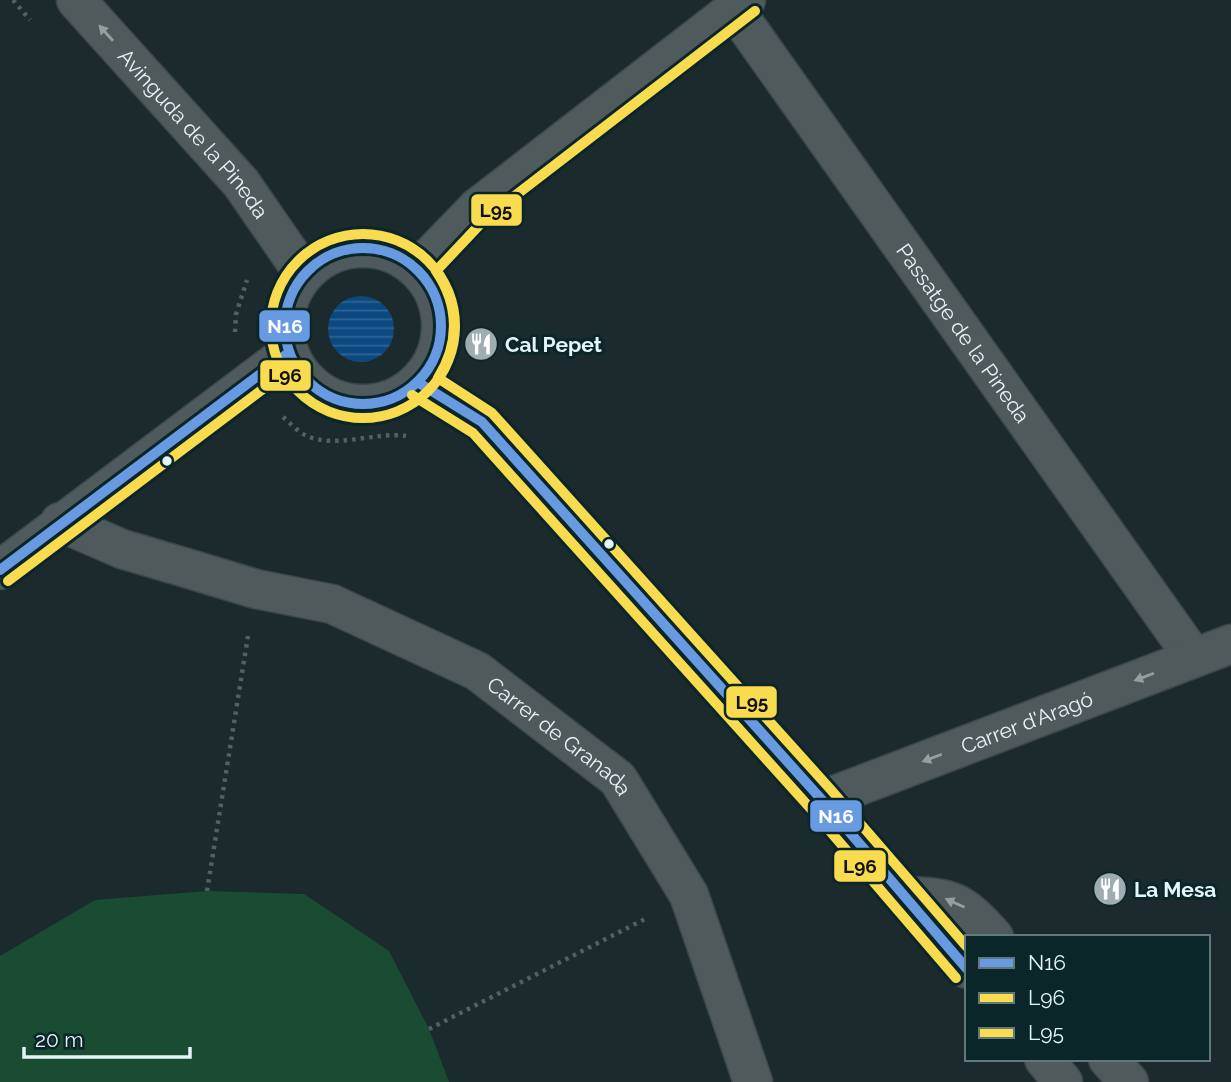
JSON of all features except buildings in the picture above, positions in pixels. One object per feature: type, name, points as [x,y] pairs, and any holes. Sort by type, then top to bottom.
[{"type":"street","name":"Avinguda de la Pineda","points":[[76,0],[241,183],[304,274]]},
{"type":"street","points":[[418,269],[477,208],[740,5]]},
{"type":"street","name":"Passatge de la Pineda","points":[[740,5],[1194,658]]},
{"type":"street","points":[[373,248],[397,255],[418,269],[433,289],[441,313],[441,338],[434,362],[419,383],[397,398],[371,405],[344,403],[319,392],[287,354],[287,308],[290,297],[304,274],[324,258],[347,249],[373,248]]},
{"type":"street","points":[[0,570],[60,522],[287,354]]},
{"type":"street","points":[[419,383],[482,422],[822,800],[965,967]]},
{"type":"street","name":"Carrer de Granada","points":[[60,522],[122,548],[256,589],[332,604],[477,671],[618,779],[689,895],[753,1082]]},
{"type":"street","name":"Carrer d'Aragó","points":[[822,800],[1231,645]]},
{"type":"street","points":[[904,896],[941,897],[968,909],[992,935]]},
{"type":"street","points":[[1046,1061],[1063,1082]]},
{"type":"street","points":[[1110,1061],[1129,1082]]},
{"type":"path","points":[[13,0],[31,21]]},
{"type":"path","points":[[246,273],[248,284],[236,314],[234,351],[242,376],[271,407],[306,436],[351,441],[395,434],[413,437]]},
{"type":"path","points":[[207,891],[256,589]]},
{"type":"path","points":[[429,1029],[601,944],[689,895]]},
{"type":"green space","points":[[207,891],[304,894],[389,951],[429,1029],[449,1082],[0,1082],[0,956],[95,900]]},
{"type":"water","points":[[361,296],[374,299],[384,306],[391,316],[394,329],[391,342],[384,352],[374,359],[361,362],[348,359],[338,352],[331,342],[328,329],[331,316],[338,306],[348,299]]},
{"type":"transit line","name":"L95","points":[[755,11],[486,218],[436,271],[449,297],[454,324],[450,351],[438,378],[492,413],[832,791],[965,945]]},
{"type":"transit line","name":"L96","points":[[363,234],[381,235],[398,241],[414,249],[428,261],[440,275],[448,291],[454,308],[455,326],[454,344],[448,361],[440,377],[428,391],[414,403],[398,411],[381,417],[363,418],[345,417],[328,411],[312,403],[298,391],[286,377],[278,361],[272,344],[271,326],[272,308],[278,291],[286,275],[298,261],[312,249],[328,241],[345,235],[363,234]]},
{"type":"transit line","name":"N16","points":[[363,248],[393,254],[418,271],[435,296],[441,326],[435,356],[418,381],[393,398],[363,404],[333,398],[308,381],[291,356],[285,326],[291,296],[308,271],[333,254],[363,248]]},
{"type":"transit line","name":"N16","points":[[0,570],[287,354]]},
{"type":"transit line","name":"L96","points":[[8,581],[295,365]]},
{"type":"transit line","name":"N16","points":[[419,383],[482,422],[822,800],[965,967]]},
{"type":"transit line","name":"L96","points":[[412,395],[473,433],[811,809],[956,978]]},
{"type":"place","name":"Cal Pepet","points":[[481,344]]},
{"type":"place","name":"La Mesa","points":[[1110,889]]}]
